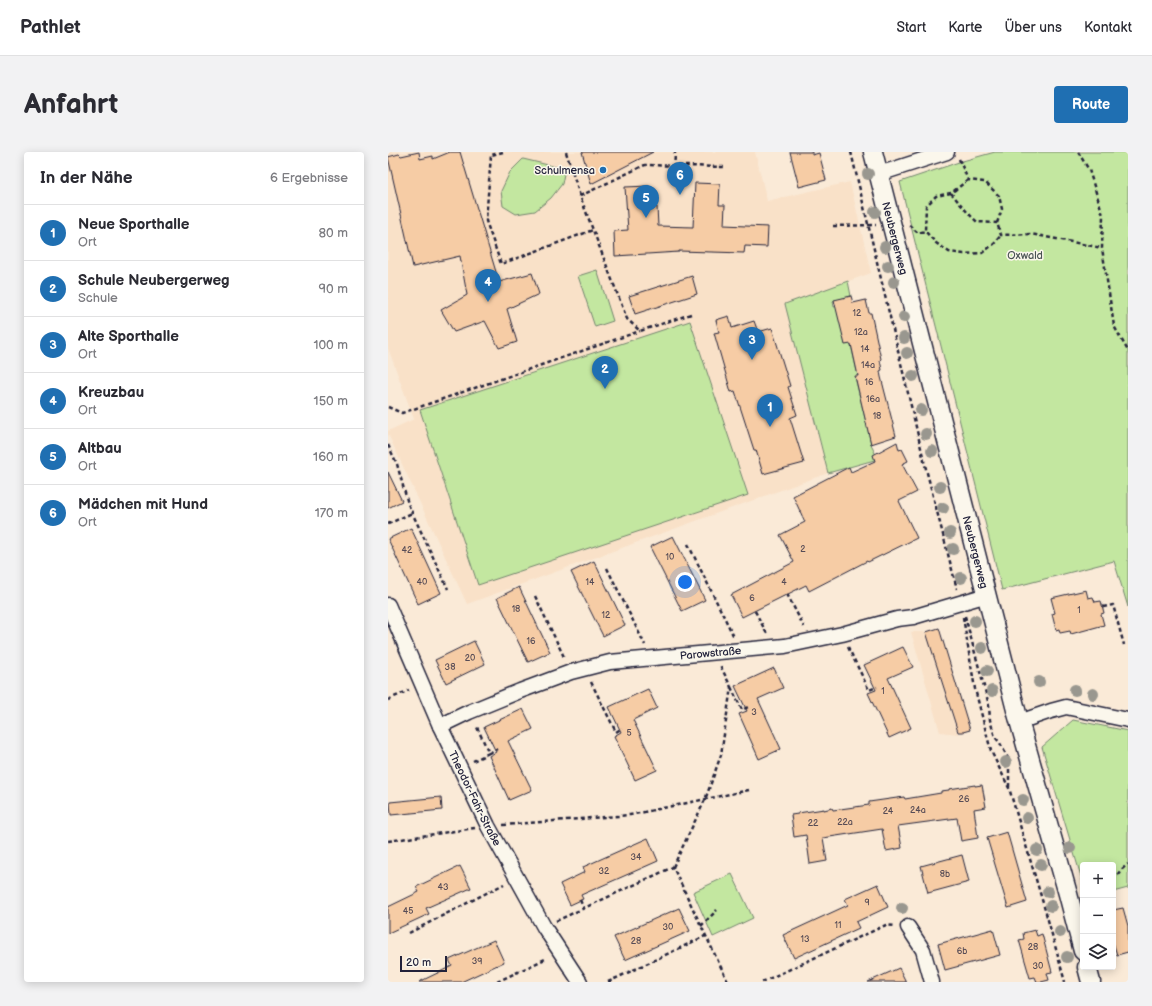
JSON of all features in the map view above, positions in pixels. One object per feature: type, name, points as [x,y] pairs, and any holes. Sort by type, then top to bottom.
[{"type":"street","name":"Neubergerweg","points":[[873,152],[1019,722],[1080,940]]},
{"type":"street","points":[[879,174],[947,152]]},
{"type":"street","name":"Parowstraße","points":[[440,726],[469,712],[520,691],[578,671],[610,662],[785,646],[842,634],[898,619],[913,617],[986,595]]},
{"type":"street","name":"Theodor-Fahr-Straße","points":[[388,605],[440,726],[488,826],[544,927],[580,982]]},
{"type":"street","points":[[1019,722],[1066,707],[1128,720]]},
{"type":"street","points":[[908,927],[923,950],[932,982]]},
{"type":"street","points":[[1088,970],[1092,982]]},
{"type":"path","points":[[503,152],[491,155],[486,221],[500,264],[593,230]]},
{"type":"path","points":[[566,152],[580,196],[627,319],[640,331]]},
{"type":"path","points":[[674,175],[675,152]]},
{"type":"path","points":[[851,152],[923,457],[990,705],[990,720],[995,737],[1009,760],[1009,788]]},
{"type":"path","points":[[1078,152],[1089,170],[1102,215],[1102,248],[1114,326],[1128,351]]},
{"type":"path","points":[[580,196],[645,165],[724,167]]},
{"type":"path","points":[[963,171],[968,180]]},
{"type":"path","points":[[968,180],[985,182],[1000,196],[1002,209],[997,224],[1001,235],[994,244],[982,253],[964,254],[949,252],[936,243],[925,230],[926,206],[936,196],[951,193],[968,180]]},
{"type":"path","points":[[951,193],[968,214],[977,222],[997,224]]},
{"type":"path","points":[[918,233],[925,230]]},
{"type":"path","points":[[1001,235],[1031,234],[1102,248]]},
{"type":"path","points":[[388,407],[402,413],[691,314]]},
{"type":"path","points":[[388,445],[397,464],[408,504],[448,589]]},
{"type":"path","points":[[388,524],[412,513]]},
{"type":"path","points":[[688,544],[740,650]]},
{"type":"path","points":[[607,568],[651,659]]},
{"type":"path","points":[[787,594],[811,640]]},
{"type":"path","points":[[535,596],[578,671],[616,732],[622,728]]},
{"type":"path","points":[[961,602],[975,689],[991,751],[1009,788],[1065,982]]},
{"type":"path","points":[[1103,607],[1113,605],[1124,646]]},
{"type":"path","points":[[755,611],[774,647]]},
{"type":"path","points":[[842,634],[869,690],[877,687]]},
{"type":"path","points":[[713,653],[742,710],[748,707]]},
{"type":"path","points":[[388,700],[422,685]]},
{"type":"path","points":[[544,927],[673,867],[705,800],[721,755],[731,687]]},
{"type":"path","points":[[469,712],[489,753]]},
{"type":"path","points":[[459,767],[497,749]]},
{"type":"path","points":[[388,841],[488,826],[630,814],[749,790]]},
{"type":"path","points":[[1116,876],[1128,864]]},
{"type":"path","points":[[673,867],[728,982]]},
{"type":"path","points":[[409,933],[516,877]]},
{"type":"path","points":[[580,900],[584,909]]},
{"type":"path","points":[[701,926],[717,910]]},
{"type":"path","points":[[762,982],[886,925],[908,927]]},
{"type":"path","points":[[608,982],[705,936]]},
{"type":"path","points":[[497,982],[560,952]]},
{"type":"shaded area","points":[[388,152],[755,152],[767,201],[850,182],[871,273],[785,304],[828,473],[467,604],[388,434],[388,431],[414,419],[388,348]]},
{"type":"shaded area","points":[[911,632],[926,632],[958,734],[940,732]]},
{"type":"green space","name":"Oxwald","points":[[995,152],[1128,152],[1128,607],[1114,561],[1002,590],[900,182],[959,162]]},
{"type":"green space","points":[[523,159],[565,169],[562,184],[551,198],[535,211],[516,214],[503,206],[501,191],[510,172]]},
{"type":"green space","points":[[597,270],[613,321],[595,327],[578,276]]},
{"type":"green space","points":[[848,281],[851,296],[833,301],[834,307],[842,305],[858,376],[855,377],[872,447],[878,459],[828,473],[785,304]]},
{"type":"green space","points":[[690,321],[748,495],[478,585],[420,410]]},
{"type":"green space","points":[[1073,720],[1128,731],[1128,888],[1116,891],[1116,862],[1080,862],[1080,873],[1042,747]]},
{"type":"green space","points":[[732,874],[753,918],[713,937],[693,892]]},
{"type":"building","points":[[419,152],[420,159],[433,156],[433,159],[450,152],[460,152],[499,282],[532,273],[539,294],[507,309],[517,342],[499,348],[485,321],[454,332],[441,310],[467,295],[460,256],[413,267],[388,157],[399,154],[401,156]]},
{"type":"building","name":"Schulmensa","points":[[582,152],[653,152],[591,184]]},
{"type":"building","points":[[790,152],[812,152],[812,155],[819,153],[826,180],[799,187]]},
{"type":"building","points":[[695,183],[720,184],[719,205],[725,205],[724,225],[768,227],[767,247],[745,246],[744,253],[679,251],[615,256],[614,231],[628,230],[625,187],[649,186],[650,207],[657,207],[658,226],[693,227]]},
{"type":"building","points":[[692,276],[697,294],[635,314],[629,296]]},
{"type":"building","points":[[851,296],[853,303],[866,300],[869,313],[871,313],[881,359],[881,377],[896,436],[871,444],[855,376],[858,376],[851,344],[845,345],[834,300]]},
{"type":"building","points":[[729,316],[732,328],[754,321],[758,332],[772,328],[790,386],[788,387],[797,415],[790,418],[804,463],[763,474],[735,391],[731,392],[714,333],[719,332],[716,320]]},
{"type":"building","points":[[897,442],[899,450],[902,449],[908,461],[902,464],[917,492],[899,501],[917,538],[868,562],[867,561],[809,591],[806,585],[742,617],[731,595],[794,562],[780,535],[805,522],[793,496],[849,467],[851,472],[875,461],[873,455]]},
{"type":"building","points":[[388,472],[402,501],[388,508]]},
{"type":"building","points":[[411,528],[441,593],[418,604],[388,539]]},
{"type":"building","points":[[673,536],[705,600],[682,611],[650,547]]},
{"type":"building","points":[[594,561],[625,625],[603,636],[571,572]]},
{"type":"building","points":[[519,587],[550,652],[528,662],[497,598]]},
{"type":"building","points":[[1086,590],[1088,598],[1093,597],[1095,602],[1101,601],[1104,613],[1101,614],[1104,625],[1071,634],[1070,631],[1060,633],[1059,629],[1056,630],[1052,614],[1055,613],[1051,598]]},
{"type":"building","points":[[939,628],[970,730],[963,732],[958,732],[926,632]]},
{"type":"building","points":[[474,641],[485,664],[446,683],[435,660]]},
{"type":"building","points":[[903,647],[913,667],[888,678],[911,728],[889,738],[868,693],[876,690],[864,665]]},
{"type":"building","points":[[774,668],[783,688],[758,699],[781,749],[759,759],[739,714],[747,711],[735,686]]},
{"type":"building","points":[[648,689],[657,708],[633,720],[657,770],[635,780],[614,736],[621,732],[609,707]]},
{"type":"building","points":[[523,709],[533,729],[508,741],[532,790],[509,800],[489,756],[496,752],[484,727]]},
{"type":"building","points":[[975,785],[982,785],[986,807],[974,809],[978,838],[961,841],[957,818],[898,826],[902,848],[886,851],[882,829],[823,838],[827,861],[810,864],[806,835],[794,837],[791,815],[824,809],[832,808],[833,810],[869,805],[869,802],[904,797],[905,799]]},
{"type":"building","points":[[441,797],[442,810],[391,815],[390,802]]},
{"type":"building","points":[[1007,832],[1027,902],[1008,908],[987,838]]},
{"type":"building","points":[[648,838],[658,861],[581,895],[583,899],[570,905],[560,884],[585,872],[583,867]]},
{"type":"building","points":[[962,855],[969,882],[928,893],[921,866]]},
{"type":"building","points":[[460,866],[471,888],[426,908],[429,914],[388,933],[388,907],[419,892],[416,887]]},
{"type":"building","points":[[878,884],[888,907],[856,922],[859,928],[794,958],[783,935],[848,905],[845,899]]},
{"type":"building","points":[[679,908],[690,931],[625,960],[614,937]]},
{"type":"building","points":[[1123,908],[1128,926],[1128,952],[1117,955],[1116,952],[1116,909]]},
{"type":"building","points":[[993,929],[1000,955],[945,970],[938,944]]},
{"type":"building","points":[[1035,930],[1037,936],[1042,934],[1052,972],[1047,973],[1049,980],[1041,982],[1037,982],[1035,977],[1030,978],[1019,940],[1024,939],[1023,933]]},
{"type":"building","points":[[494,940],[504,962],[461,982],[419,982],[452,966],[449,960]]},
{"type":"building","points":[[899,968],[906,982],[868,982]]},
{"type":"place","name":"Schulmensa","points":[[603,170]]},
{"type":"place","name":"Mädchen mit Hund","points":[[680,195]]},
{"type":"place","name":"Altbau","points":[[646,218]]},
{"type":"place","name":"Kreuzbau","points":[[488,302]]},
{"type":"place","name":"Alte Sporthalle","points":[[752,360]]},
{"type":"place","name":"Schule Neubergerweg","points":[[605,389]]},
{"type":"place","name":"Neue Sporthalle","points":[[770,427]]}]
